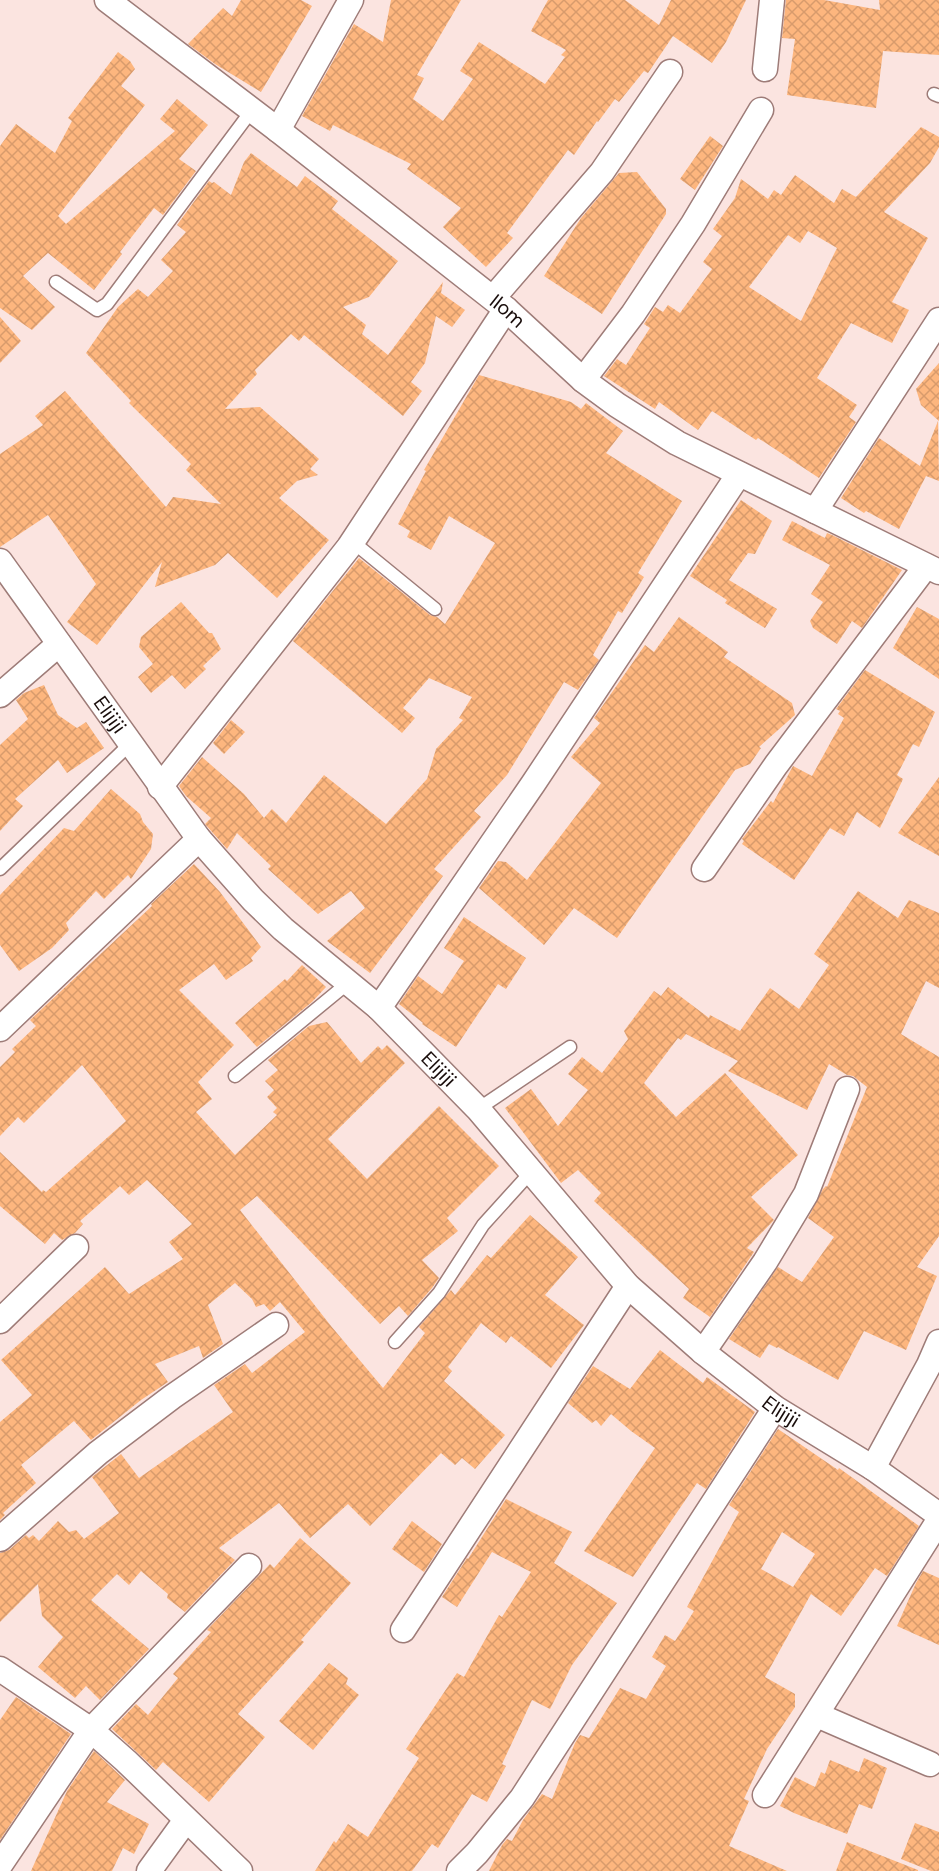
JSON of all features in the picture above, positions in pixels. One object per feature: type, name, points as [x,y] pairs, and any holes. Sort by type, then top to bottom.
[{"type":"street","name":"Ilom","points":[[106,0],[278,130],[499,303],[583,380],[645,424],[739,474],[932,569]]},
{"type":"street","points":[[278,130],[351,0]]},
{"type":"street","points":[[765,69],[772,0]]},
{"type":"street","points":[[160,786],[353,542],[499,303],[602,172],[670,72]]},
{"type":"street","points":[[583,380],[633,314],[693,224],[761,111]]},
{"type":"street","points":[[815,511],[939,320]]},
{"type":"street","points":[[379,1008],[533,784],[739,474]]},
{"type":"street","name":"Elijiji","points":[[0,561],[199,839],[253,900],[283,929],[379,1008],[478,1109],[628,1286],[703,1352],[775,1408],[873,1468],[939,1518]]},
{"type":"street","points":[[704,869],[776,765],[932,569]]},
{"type":"street","points":[[0,695],[59,644]]},
{"type":"street","points":[[0,1029],[199,839]]},
{"type":"street","points":[[703,1352],[765,1262],[806,1194],[847,1089]]},
{"type":"street","points":[[0,1321],[76,1247]]},
{"type":"street","points":[[404,1630],[628,1286]]},
{"type":"street","points":[[0,1539],[98,1453],[172,1397],[276,1325]]},
{"type":"street","points":[[873,1468],[929,1365],[939,1342]]},
{"type":"street","points":[[459,1871],[477,1853],[522,1798],[775,1408]]},
{"type":"street","points":[[765,1795],[939,1518]]},
{"type":"street","points":[[0,1865],[91,1730],[249,1566]]},
{"type":"street","points":[[0,1669],[91,1730],[240,1871]]},
{"type":"street","points":[[817,1715],[930,1764]]},
{"type":"street","points":[[149,1871],[186,1820]]},
{"type":"lane","points":[[56,282],[97,310],[107,304],[252,110]]},
{"type":"lane","points":[[353,542],[435,609]]},
{"type":"lane","points":[[0,869],[130,744]]},
{"type":"lane","points":[[235,1076],[348,983]]},
{"type":"lane","points":[[478,1109],[570,1047]]},
{"type":"lane","points":[[395,1342],[439,1293],[483,1225],[531,1172]]},
{"type":"building","points":[[241,0],[301,0],[312,6],[261,92],[215,64],[188,44],[223,8],[232,16]]},
{"type":"building","points":[[391,0],[461,0],[417,75],[424,78],[413,99],[443,121],[473,79],[460,71],[479,42],[545,84],[565,57],[561,55],[566,50],[531,31],[548,0],[625,0],[659,25],[671,0],[746,0],[726,42],[712,63],[673,36],[648,73],[644,71],[619,102],[615,99],[574,155],[568,150],[507,233],[513,238],[486,267],[443,227],[461,208],[407,169],[411,164],[333,125],[330,131],[302,116],[354,24],[383,42]]},
{"type":"building","points":[[786,0],[824,0],[880,10],[879,0],[939,0],[939,55],[883,51],[876,108],[787,95],[795,39],[782,38]]},
{"type":"building","points":[[118,52],[130,61],[135,69],[121,86],[145,105],[58,216],[66,224],[175,131],[160,119],[177,99],[208,125],[179,159],[196,171],[163,215],[154,208],[94,290],[48,253],[23,276],[55,307],[32,330],[0,308],[0,146],[16,124],[55,153],[72,121],[68,118]]},
{"type":"building","points":[[921,127],[939,137],[939,147],[930,163],[884,212],[928,238],[892,302],[909,310],[892,343],[851,323],[817,378],[857,405],[849,417],[856,422],[819,478],[712,411],[698,430],[659,402],[655,409],[604,376],[617,359],[626,365],[650,328],[644,324],[655,307],[663,312],[668,305],[680,313],[712,269],[703,262],[722,236],[713,229],[735,198],[741,179],[768,199],[774,190],[781,195],[795,175],[834,203],[842,189],[856,197]],"holes":[[[808,231],[837,248],[801,321],[749,287],[788,235],[800,243]]]},
{"type":"building","points":[[710,136],[723,146],[695,190],[680,179]]},
{"type":"building","points":[[251,153],[297,187],[305,176],[338,201],[332,209],[398,261],[369,297],[343,307],[366,325],[362,334],[388,355],[443,282],[441,293],[465,310],[452,327],[436,316],[425,363],[411,382],[422,391],[403,416],[304,335],[299,341],[291,334],[255,370],[257,374],[225,409],[260,407],[319,459],[310,469],[318,475],[297,481],[279,498],[329,540],[277,598],[228,553],[215,565],[155,587],[162,562],[97,645],[67,622],[96,584],[48,515],[0,547],[0,454],[43,425],[35,416],[65,391],[166,507],[173,497],[221,504],[186,470],[191,464],[129,403],[131,401],[86,353],[118,307],[138,289],[148,297],[173,271],[161,260],[186,232],[177,225],[209,181],[214,182],[231,195],[244,162]]},
{"type":"building","points":[[637,172],[666,209],[666,214],[602,314],[544,276],[581,218],[619,173]]},
{"type":"building","points":[[0,317],[21,341],[0,363]]},
{"type":"building","points":[[939,363],[939,421],[921,405],[916,389]]},
{"type":"building","points":[[479,375],[571,402],[581,409],[586,403],[623,431],[606,453],[682,501],[638,573],[644,577],[622,613],[618,611],[593,655],[599,660],[578,690],[564,682],[507,775],[474,811],[481,817],[434,869],[443,876],[370,973],[327,941],[365,908],[351,891],[318,914],[268,869],[271,866],[237,833],[227,849],[205,824],[211,818],[186,796],[179,786],[202,757],[244,794],[264,818],[272,809],[286,823],[324,775],[386,824],[427,779],[436,749],[463,720],[459,718],[472,697],[429,678],[403,708],[415,718],[402,733],[293,641],[359,558],[430,615],[437,617],[445,624],[495,543],[449,516],[431,550],[407,537],[410,531],[398,524],[426,471],[424,470]]},
{"type":"building","points":[[938,421],[939,481],[926,476],[899,529],[866,511],[864,513],[841,498],[879,438],[920,466]]},
{"type":"building","points":[[741,500],[772,521],[755,554],[748,553],[729,580],[777,609],[765,628],[725,603],[727,600],[690,576]]},
{"type":"building","points":[[792,521],[825,538],[827,533],[832,535],[902,570],[862,628],[852,621],[837,644],[813,628],[810,621],[823,602],[811,594],[830,565],[782,540]]},
{"type":"building","points":[[181,602],[209,633],[212,633],[221,649],[203,666],[206,669],[185,689],[172,675],[151,693],[138,677],[153,664],[139,647],[141,637]]},
{"type":"building","points":[[917,607],[939,619],[939,679],[893,648]]},
{"type":"building","points":[[679,617],[728,652],[724,657],[792,703],[795,715],[759,747],[761,748],[750,764],[735,770],[617,938],[574,908],[544,945],[479,888],[498,861],[506,862],[527,880],[601,783],[571,757],[600,723],[594,718],[645,645],[654,652]]},
{"type":"building","points":[[865,670],[935,712],[919,747],[913,744],[897,775],[903,779],[880,828],[857,812],[844,836],[830,828],[794,880],[742,844],[744,841],[742,839],[771,801],[773,803],[793,766],[812,776],[844,718],[838,714],[840,711],[836,709]]},
{"type":"building","points":[[44,685],[58,715],[77,728],[86,722],[104,748],[67,773],[58,760],[15,799],[23,806],[0,831],[0,745],[28,719],[16,700],[24,693]]},
{"type":"building","points":[[231,720],[245,732],[224,754],[213,743]]},
{"type":"building","points":[[939,777],[939,856],[898,833]]},
{"type":"building","points":[[111,789],[140,814],[143,822],[153,834],[151,849],[131,879],[128,875],[104,899],[96,891],[66,923],[69,930],[52,948],[19,971],[0,945],[0,895],[64,828],[74,831]]},
{"type":"building","points":[[194,864],[220,892],[261,947],[251,958],[253,961],[226,980],[214,964],[179,990],[234,1045],[198,1082],[212,1099],[196,1112],[235,1155],[277,1115],[273,1112],[277,1108],[267,1097],[274,1090],[265,1081],[278,1070],[268,1060],[309,1026],[327,1022],[361,1063],[378,1046],[382,1050],[387,1045],[405,1063],[328,1139],[367,1179],[439,1106],[499,1166],[447,1218],[458,1231],[422,1260],[439,1278],[432,1288],[408,1316],[399,1306],[380,1324],[257,1196],[240,1210],[383,1388],[425,1333],[419,1327],[451,1290],[455,1295],[487,1255],[491,1258],[530,1215],[578,1257],[545,1295],[584,1325],[551,1368],[511,1336],[506,1343],[481,1323],[448,1367],[452,1371],[444,1381],[505,1435],[475,1469],[462,1458],[455,1465],[441,1453],[370,1526],[348,1504],[310,1538],[279,1503],[219,1548],[235,1560],[185,1612],[167,1598],[168,1594],[141,1571],[129,1585],[117,1574],[91,1600],[149,1649],[100,1700],[86,1686],[75,1698],[38,1667],[63,1637],[42,1616],[38,1584],[0,1622],[0,1553],[9,1550],[26,1535],[29,1538],[33,1535],[39,1541],[58,1521],[69,1532],[76,1530],[84,1539],[119,1513],[92,1477],[121,1454],[139,1478],[233,1412],[214,1385],[245,1364],[252,1373],[305,1332],[280,1302],[270,1311],[264,1304],[256,1307],[252,1299],[235,1283],[208,1305],[223,1344],[203,1358],[199,1346],[155,1364],[168,1382],[141,1400],[91,1440],[74,1421],[21,1465],[36,1483],[3,1513],[5,1515],[0,1520],[0,1422],[32,1395],[1,1360],[105,1267],[129,1294],[183,1259],[169,1242],[192,1224],[147,1180],[129,1195],[120,1186],[80,1221],[83,1224],[75,1233],[62,1240],[54,1233],[45,1244],[0,1206],[0,1152],[42,1192],[43,1190],[46,1192],[126,1121],[82,1065],[24,1123],[18,1117],[0,1136],[0,1067],[15,1052],[12,1049],[36,1026],[30,1020]]},
{"type":"building","points":[[858,891],[898,918],[909,900],[939,913],[939,988],[926,981],[901,1034],[939,1057],[939,1236],[917,1267],[937,1276],[906,1350],[864,1331],[838,1380],[778,1347],[769,1344],[760,1358],[729,1339],[778,1267],[802,1282],[834,1237],[808,1218],[823,1189],[827,1187],[867,1087],[853,1076],[829,1064],[807,1110],[728,1071],[738,1061],[686,1034],[681,1040],[678,1038],[644,1083],[676,1117],[725,1073],[798,1155],[751,1197],[774,1220],[747,1248],[754,1252],[710,1317],[683,1298],[689,1289],[594,1201],[601,1193],[578,1170],[561,1183],[505,1108],[531,1089],[558,1126],[588,1090],[568,1074],[582,1057],[602,1073],[628,1039],[624,1031],[654,991],[661,996],[668,987],[709,1018],[710,1015],[740,1031],[770,988],[799,1009],[829,965],[814,954]]},
{"type":"building","points":[[464,917],[526,958],[506,989],[498,984],[456,1047],[422,1024],[399,1004],[418,976],[442,994],[464,961],[444,948]]},
{"type":"building","points":[[302,965],[326,987],[312,1002],[257,1047],[235,1023],[285,979],[287,981]]},
{"type":"building","points":[[660,1350],[703,1383],[707,1377],[755,1412],[706,1489],[697,1483],[633,1577],[584,1551],[655,1448],[611,1414],[601,1426],[596,1420],[592,1423],[568,1403],[593,1366],[630,1389]]},
{"type":"building","points":[[778,1429],[838,1470],[839,1468],[919,1526],[887,1576],[875,1568],[841,1616],[811,1594],[765,1677],[795,1694],[795,1707],[767,1749],[744,1799],[749,1801],[729,1846],[787,1871],[489,1871],[502,1845],[507,1839],[512,1841],[523,1820],[542,1794],[552,1799],[575,1743],[580,1735],[589,1738],[620,1688],[646,1699],[666,1666],[652,1657],[665,1635],[675,1641],[694,1611],[687,1607],[739,1512],[729,1505]],"holes":[[[782,1532],[815,1554],[793,1587],[761,1569]]]},
{"type":"building","points":[[506,1499],[572,1532],[554,1563],[617,1603],[572,1665],[550,1709],[532,1700],[502,1764],[506,1766],[487,1802],[472,1794],[438,1848],[432,1844],[412,1871],[315,1871],[348,1824],[368,1837],[419,1758],[406,1749],[457,1673],[464,1677],[499,1615],[502,1617],[531,1572],[492,1552],[457,1607],[442,1597]]},
{"type":"building","points":[[412,1521],[442,1544],[424,1572],[392,1549]]},
{"type":"building","points":[[300,1538],[351,1583],[301,1640],[304,1642],[238,1714],[265,1737],[209,1802],[163,1762],[156,1770],[112,1729],[136,1704],[148,1715],[178,1678],[173,1674],[211,1632],[207,1630],[270,1564],[274,1568]]},
{"type":"building","points":[[923,1571],[939,1578],[939,1645],[897,1626]]},
{"type":"building","points":[[329,1663],[348,1678],[346,1684],[359,1695],[313,1750],[279,1721]]},
{"type":"building","points":[[16,1697],[71,1734],[0,1840],[0,1720]]},
{"type":"building","points":[[94,1751],[125,1780],[107,1802],[149,1824],[134,1854],[123,1848],[112,1871],[31,1871],[67,1791]]},
{"type":"building","points":[[864,1758],[887,1768],[872,1809],[859,1804],[847,1834],[780,1806],[795,1777],[815,1787],[821,1772],[825,1774],[830,1760],[859,1772]]},
{"type":"building","points":[[915,1823],[939,1832],[939,1871],[931,1871],[901,1859]]},
{"type":"building","points":[[847,1842],[918,1870],[918,1871],[836,1871]]}]
